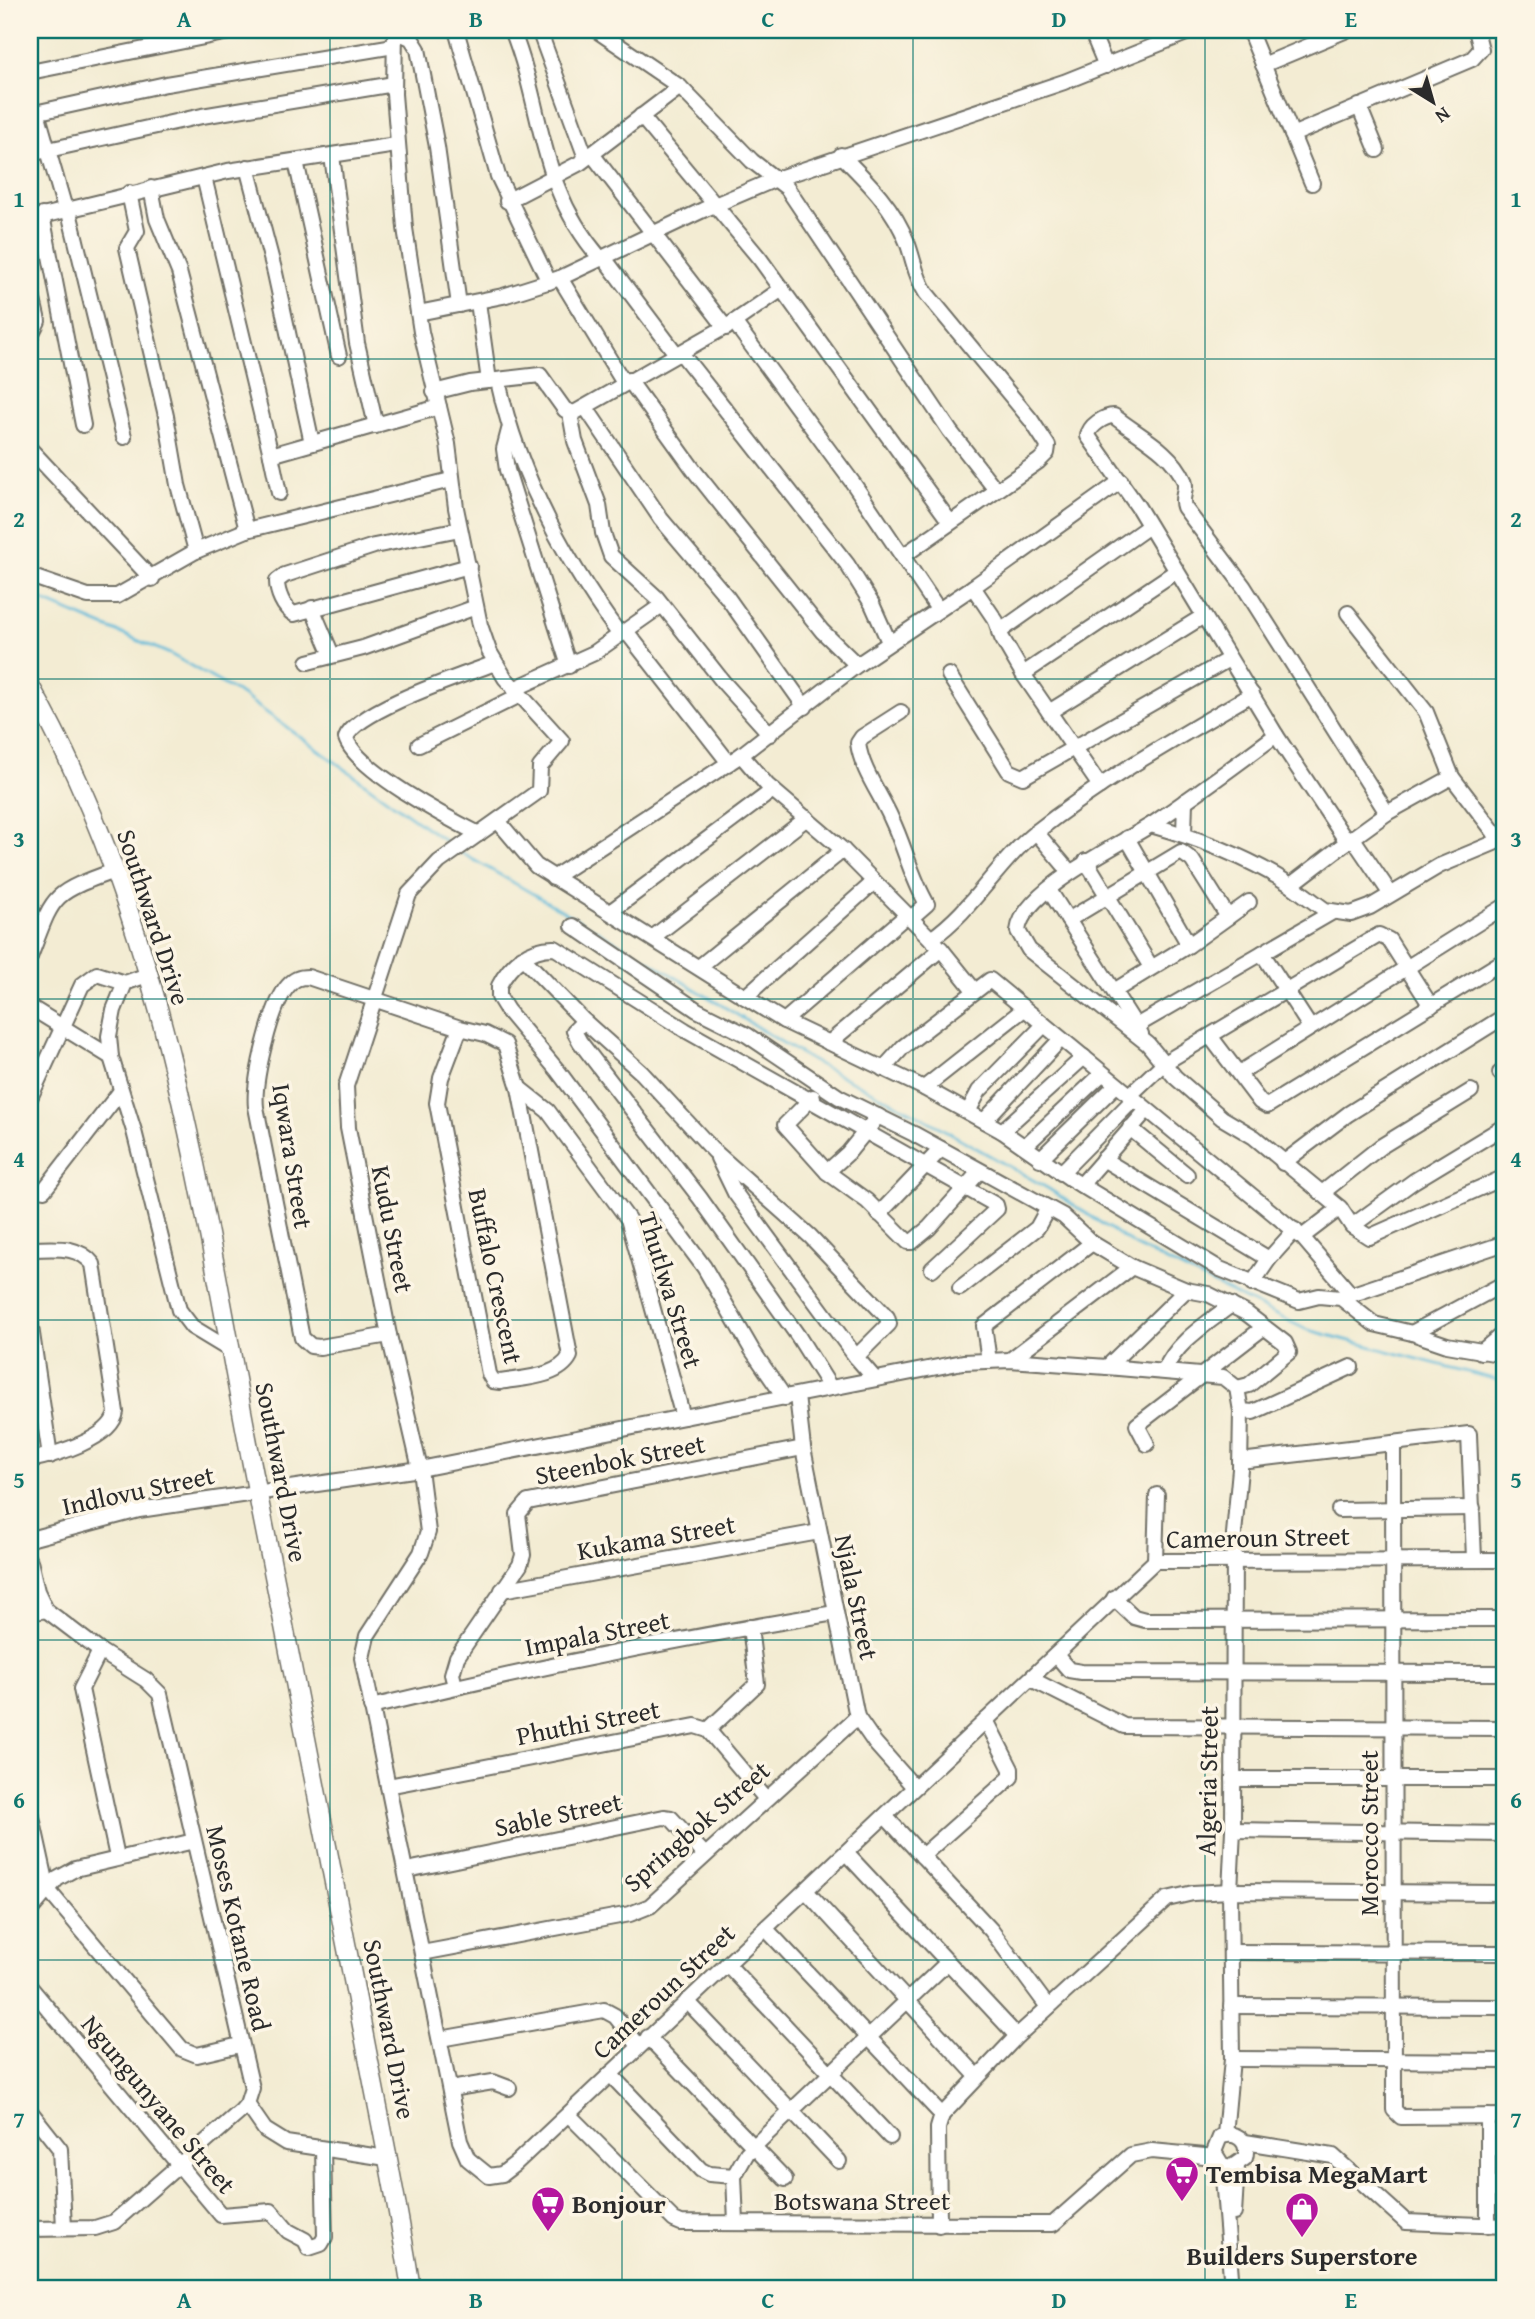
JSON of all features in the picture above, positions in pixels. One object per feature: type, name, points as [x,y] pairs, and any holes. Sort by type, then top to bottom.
[{"type":"main road","name":"Southward Drive","points":[[30,686],[87,801],[114,871],[150,974],[184,1113],[287,1629],[411,2289]]},
{"type":"main road","points":[[406,2260],[425,2289]]},
{"type":"street","points":[[30,72],[239,30]]},
{"type":"street","points":[[458,305],[439,159],[418,50],[411,38],[395,30],[396,145],[418,313],[448,444],[451,480],[483,638],[495,663],[517,692]]},
{"type":"street","points":[[456,30],[488,147],[508,201],[554,280],[626,382],[771,568],[831,643],[857,665]]},
{"type":"street","points":[[512,30],[552,179],[570,217],[847,564],[872,604],[890,642]]},
{"type":"street","points":[[539,30],[589,156],[730,325],[903,556],[939,609]]},
{"type":"street","points":[[596,30],[680,87],[752,161],[794,196],[950,431],[996,490]]},
{"type":"street","points":[[1091,30],[1106,66]]},
{"type":"street","points":[[418,313],[478,302],[554,280],[717,203],[776,179],[1106,66],[1194,30]]},
{"type":"street","points":[[1249,30],[1312,183]]},
{"type":"street","points":[[1263,65],[1347,30]]},
{"type":"street","points":[[1292,135],[1476,56],[1482,46],[1476,30]]},
{"type":"street","points":[[124,437],[66,209],[49,149],[34,113],[166,84],[394,46]]},
{"type":"street","points":[[30,154],[202,116],[394,84]]},
{"type":"street","points":[[508,201],[552,179],[589,156],[680,87]]},
{"type":"street","points":[[1359,106],[1377,150]]},
{"type":"street","points":[[640,116],[717,203],[950,522]]},
{"type":"street","points":[[83,425],[36,217],[129,192],[247,167],[396,145]]},
{"type":"street","points":[[841,155],[888,205],[907,242],[918,280],[933,303],[1046,441],[1048,450],[1044,456],[903,556]]},
{"type":"street","points":[[332,156],[357,343],[376,426]]},
{"type":"street","points":[[296,161],[339,355]]},
{"type":"street","points":[[247,167],[281,297],[312,443]]},
{"type":"street","points":[[204,177],[279,493]]},
{"type":"street","points":[[151,188],[157,219],[179,272],[247,530]]},
{"type":"street","points":[[129,192],[137,231],[127,248],[166,416],[178,485],[196,551]]},
{"type":"street","points":[[30,287],[38,321],[30,337]]},
{"type":"street","points":[[570,413],[586,408],[626,382],[730,325],[782,289]]},
{"type":"street","points":[[478,302],[494,381],[509,430],[561,545],[587,590],[735,759],[843,850],[936,944],[974,990]]},
{"type":"street","points":[[434,392],[540,375],[570,413],[575,441],[599,505],[606,546],[617,563],[662,605],[724,683],[770,734]]},
{"type":"street","points":[[271,455],[439,407]]},
{"type":"street","points":[[586,408],[661,519],[733,606],[805,707]]},
{"type":"street","points":[[1387,813],[1244,587],[1184,507],[1182,500],[1185,484],[1181,475],[1149,439],[1112,415],[1099,421],[1088,434],[1121,481],[1276,735],[1390,893]]},
{"type":"street","points":[[509,430],[504,449],[507,470],[569,666]]},
{"type":"street","points":[[30,449],[152,579]]},
{"type":"street","points":[[30,576],[88,596],[117,596],[152,579],[196,551],[247,530],[451,480]]},
{"type":"street","points":[[554,878],[735,759],[857,665],[973,587],[1121,481]]},
{"type":"street","points":[[999,632],[1149,526]]},
{"type":"street","points":[[460,529],[374,546],[280,578],[278,589],[289,611],[294,614],[469,566]]},
{"type":"street","points":[[1023,674],[1175,572]]},
{"type":"street","points":[[973,587],[996,621],[999,632],[1023,674],[1100,786]]},
{"type":"street","points":[[419,746],[569,666],[662,605]]},
{"type":"street","points":[[308,662],[363,648],[476,607]]},
{"type":"street","points":[[312,608],[332,655]]},
{"type":"street","points":[[1136,1026],[1331,914],[1359,912],[1446,863],[1501,843],[1452,777],[1426,712],[1348,613]]},
{"type":"street","points":[[1049,712],[1202,617]]},
{"type":"street","points":[[949,675],[1014,775],[1028,775],[1229,659]]},
{"type":"street","points":[[475,837],[410,798],[352,749],[346,738],[370,713],[495,663]]},
{"type":"street","name":"Kudu Street","points":[[420,1469],[389,1335],[346,1106],[350,1067],[409,894],[439,862],[539,791],[540,767],[562,743],[556,731],[517,692]]},
{"type":"street","points":[[829,1043],[936,944],[951,924],[1036,832],[1100,786],[1252,694]]},
{"type":"street","points":[[784,1021],[927,904],[913,882],[900,837],[858,743],[862,737],[901,712]]},
{"type":"street","points":[[1148,1044],[1023,943],[1018,931],[1019,921],[1070,872],[1151,825],[1276,735]]},
{"type":"street","points":[[1291,885],[1387,813],[1452,777]]},
{"type":"street","points":[[610,912],[773,790]]},
{"type":"street","points":[[1184,834],[1185,801]]},
{"type":"street","points":[[652,938],[807,818]]},
{"type":"street","points":[[498,821],[529,859],[554,878],[784,1021],[924,1088],[1003,1131],[1040,1159],[1166,1239],[1252,1284],[1302,1301],[1321,1296],[1345,1295],[1505,1243]]},
{"type":"street","points":[[1151,825],[1184,834],[1248,860],[1291,885],[1331,914]]},
{"type":"street","points":[[1036,832],[1070,872]]},
{"type":"street","points":[[1127,838],[1189,945]]},
{"type":"street","points":[[699,967],[843,850]]},
{"type":"street","points":[[1069,920],[1148,874],[1178,853],[1186,853],[1228,917]]},
{"type":"street","points":[[1086,861],[1151,967]]},
{"type":"street","points":[[30,957],[46,915],[58,896],[75,886],[114,871]]},
{"type":"street","points":[[746,997],[874,882]]},
{"type":"street","points":[[1049,890],[1148,1044],[1175,1077],[1222,1118],[1254,1137],[1322,1193],[1340,1208],[1352,1226],[1369,1237],[1505,1177]]},
{"type":"street","points":[[1114,991],[1189,945],[1248,902]]},
{"type":"street","points":[[1239,1073],[1505,906]]},
{"type":"street","points":[[573,926],[697,1010],[747,1035],[823,1087],[1063,1216],[1092,1243],[1132,1267],[1186,1290],[1208,1294],[1231,1305],[1285,1343],[1289,1354],[1249,1385],[1237,1388]]},
{"type":"street","points":[[1060,1172],[1164,1063],[1381,935],[1389,940],[1431,1006]]},
{"type":"street","points":[[791,1397],[752,1350],[704,1267],[558,1071],[519,1024],[498,992],[513,964],[522,957],[547,948],[555,948],[685,1030],[865,1133],[967,1186],[996,1205],[997,1209],[932,1269]]},
{"type":"street","points":[[1262,953],[1310,1027]]},
{"type":"street","points":[[522,957],[584,1021],[642,1073],[714,1151],[787,1213],[888,1319],[889,1324],[856,1357]]},
{"type":"street","points":[[1210,1036],[1260,1102],[1269,1105],[1505,960]]},
{"type":"street","points":[[30,1098],[78,990],[92,976],[104,975],[125,983],[150,974]]},
{"type":"street","name":"Iqwara Street","points":[[373,998],[316,978],[298,978],[291,982],[281,999],[258,1065],[254,1094],[302,1338],[311,1346],[320,1347],[389,1335]]},
{"type":"street","points":[[883,1069],[898,1051],[974,990],[992,981],[1146,1111],[1298,1233],[1345,1295],[1374,1324],[1447,1345],[1505,1355]]},
{"type":"street","points":[[125,983],[111,1023],[111,1057],[134,1131],[179,1310],[192,1327],[230,1350]]},
{"type":"street","points":[[373,998],[501,1040],[519,1024]]},
{"type":"street","points":[[30,1007],[111,1057]]},
{"type":"street","points":[[924,1088],[1024,1009]]},
{"type":"street","points":[[1283,1163],[1348,1114],[1505,1016]]},
{"type":"street","points":[[584,1021],[574,1031],[580,1042],[700,1198],[799,1336],[830,1387]]},
{"type":"street","points":[[968,1112],[979,1091],[1044,1025]]},
{"type":"street","name":"Buffalo Crescent","points":[[460,1028],[441,1078],[437,1103],[489,1374],[495,1382],[561,1368],[570,1356],[519,1088],[511,1054],[501,1040]]},
{"type":"street","points":[[984,1121],[1061,1039]]},
{"type":"street","points":[[1003,1131],[1084,1057]]},
{"type":"street","points":[[1025,1146],[1102,1074]]},
{"type":"street","points":[[1040,1159],[1116,1085]]},
{"type":"street","points":[[823,1087],[785,1125],[827,1172],[879,1214],[901,1237],[912,1242],[980,1171]]},
{"type":"street","name":"Thutlwa Street","points":[[519,1088],[548,1111],[628,1219],[683,1417]]},
{"type":"street","points":[[1322,1193],[1380,1147],[1471,1091]]},
{"type":"street","points":[[44,1189],[120,1092]]},
{"type":"street","points":[[1081,1185],[1146,1111]]},
{"type":"street","points":[[827,1172],[878,1116]]},
{"type":"street","points":[[1352,1226],[1414,1181],[1505,1126]]},
{"type":"street","points":[[1130,1128],[1187,1175]]},
{"type":"street","points":[[879,1214],[941,1149]]},
{"type":"street","points":[[714,1151],[735,1193],[875,1379]]},
{"type":"street","points":[[1103,1159],[1269,1259]]},
{"type":"street","points":[[960,1287],[1037,1228],[1048,1208]]},
{"type":"street","points":[[1252,1284],[1269,1259],[1298,1233],[1340,1208]]},
{"type":"street","points":[[989,1361],[984,1325],[1092,1243]]},
{"type":"street","points":[[30,1249],[77,1251],[86,1255],[93,1264],[116,1412],[109,1428],[50,1455],[30,1460]]},
{"type":"street","points":[[1010,1360],[1132,1267]]},
{"type":"street","points":[[1412,1333],[1505,1283]]},
{"type":"street","points":[[1107,1367],[1186,1290]]},
{"type":"street","points":[[1165,1370],[1169,1359],[1181,1346],[1231,1305]]},
{"type":"street","points":[[30,1320],[50,1455]]},
{"type":"street","points":[[1147,1444],[1137,1424],[1263,1328]]},
{"type":"street","points":[[1481,1352],[1505,1332]]},
{"type":"street","name":"Indlovu Street","points":[[30,1539],[139,1510],[420,1469],[963,1362],[1010,1360],[1165,1370],[1229,1379],[1237,1388]]},
{"type":"street","points":[[1241,1411],[1253,1412],[1351,1367]]},
{"type":"street","name":"Algeria Street","points":[[1230,2253],[1241,2162],[1231,2138],[1230,2094],[1234,1560],[1241,1411],[1237,1388]]},
{"type":"street","name":"Njala Street","points":[[791,1397],[857,1717],[875,1743],[914,1787]]},
{"type":"street","points":[[1240,1465],[1469,1434],[1474,1559]]},
{"type":"street","name":"Morocco Street","points":[[1393,1443],[1394,2110],[1399,2116],[1505,2116]]},
{"type":"street","name":"Steenbok Street","points":[[456,1686],[452,1674],[457,1657],[523,1555],[518,1514],[528,1502],[803,1448]]},
{"type":"street","name":"Cameroun Street","points":[[420,1469],[428,1538],[363,1645],[362,1658],[463,2152],[489,2176],[502,2174],[569,2115],[643,2042],[807,1892],[914,1787],[1155,1561],[1505,1560]]},
{"type":"street","points":[[1155,1561],[1157,1495]]},
{"type":"street","points":[[1339,1510],[1473,1508]]},
{"type":"street","name":"Kukama Street","points":[[502,1590],[819,1532]]},
{"type":"street","points":[[30,1561],[37,1591],[46,1609],[30,1613]]},
{"type":"street","points":[[1114,1598],[1130,1614],[1140,1619],[1234,1617],[1393,1622],[1505,1619]]},
{"type":"street","name":"Moses Kotane Road","points":[[46,1609],[100,1651],[146,1679],[160,1694],[252,2088],[247,2104]]},
{"type":"street","name":"Impala Street","points":[[371,1707],[456,1686],[750,1627],[835,1613]]},
{"type":"street","points":[[750,1627],[757,1684],[708,1730],[766,1800]]},
{"type":"street","points":[[100,1651],[81,1689],[117,1857]]},
{"type":"street","points":[[1056,1655],[1069,1670],[1080,1672],[1505,1673]]},
{"type":"street","points":[[1031,1679],[1124,1726],[1505,1728]]},
{"type":"street","name":"Springbok Street","points":[[422,1953],[630,1914],[650,1906],[857,1717]]},
{"type":"street","points":[[922,1856],[1011,1777],[1011,1769],[986,1720]]},
{"type":"street","name":"Phuthi Street","points":[[388,1786],[695,1726],[708,1730]]},
{"type":"street","points":[[1233,1779],[1505,1779]]},
{"type":"street","points":[[30,1808],[48,1889],[182,2049],[197,2055],[240,2045]]},
{"type":"street","points":[[885,1816],[991,1930],[1048,2007]]},
{"type":"street","name":"Sable Street","points":[[407,1870],[664,1817],[671,1818],[705,1855]]},
{"type":"street","points":[[1233,1830],[1505,1834]]},
{"type":"street","points":[[30,1911],[48,1889],[66,1874],[117,1857],[194,1841]]},
{"type":"street","points":[[846,1853],[1017,2036]]},
{"type":"street","points":[[939,2225],[938,2128],[942,2115],[976,2076],[1017,2036],[1167,1899],[1193,1893],[1230,1891],[1505,1893]]},
{"type":"street","points":[[807,1892],[976,2076]]},
{"type":"street","points":[[766,1929],[942,2115]]},
{"type":"street","points":[[1232,1952],[1505,1953]]},
{"type":"street","points":[[736,2223],[734,2176],[741,2160],[948,1962]]},
{"type":"street","points":[[727,1964],[890,2137]]},
{"type":"street","name":"Ngungunyane Street","points":[[30,1987],[221,2215],[273,2211],[288,2231],[305,2240],[312,2248],[325,2239],[323,2149]]},
{"type":"street","points":[[687,2001],[839,2161]]},
{"type":"street","points":[[1231,2006],[1505,2007]]},
{"type":"street","points":[[440,2039],[604,2010],[615,2016],[643,2042],[785,2179]]},
{"type":"street","points":[[1232,2059],[1505,2061]]},
{"type":"street","points":[[610,2074],[701,2170],[709,2174],[734,2176]]},
{"type":"street","points":[[450,2089],[493,2082],[509,2088]]},
{"type":"street","points":[[30,2229],[95,2228],[114,2222],[247,2104],[275,2138],[323,2149],[387,2158]]},
{"type":"street","points":[[30,2111],[60,2149],[64,2228]]},
{"type":"street","name":"Botswana Street","points":[[569,2115],[675,2222],[1055,2224],[1131,2155],[1145,2151],[1171,2151],[1218,2161]]},
{"type":"street","points":[[1488,2116],[1488,2225]]},
{"type":"street","name":"Algeria Street","points":[[1231,2138],[1218,2161],[1232,2289]]},
{"type":"street","name":"Botswana Street","points":[[1171,2151],[1231,2138],[1297,2152],[1333,2156],[1406,2222],[1505,2226]]},
{"type":"street","name":"Botswana Street","points":[[1241,2162],[1297,2152]]},
{"type":"street","points":[[1218,2161],[1241,2162]]},
{"type":"waterway","points":[[30,595],[170,654],[242,695],[452,846]]},
{"type":"waterway","points":[[460,852],[638,954],[814,1062],[918,1115],[1049,1189],[1136,1246],[1305,1329],[1505,1382]]},
{"type":"place","name":"Tembisa MegaMart","points":[[1182,2203]]},
{"type":"place","name":"Bonjour","points":[[548,2233]]},
{"type":"place","name":"Builders Superstore","points":[[1302,2239]]}]
